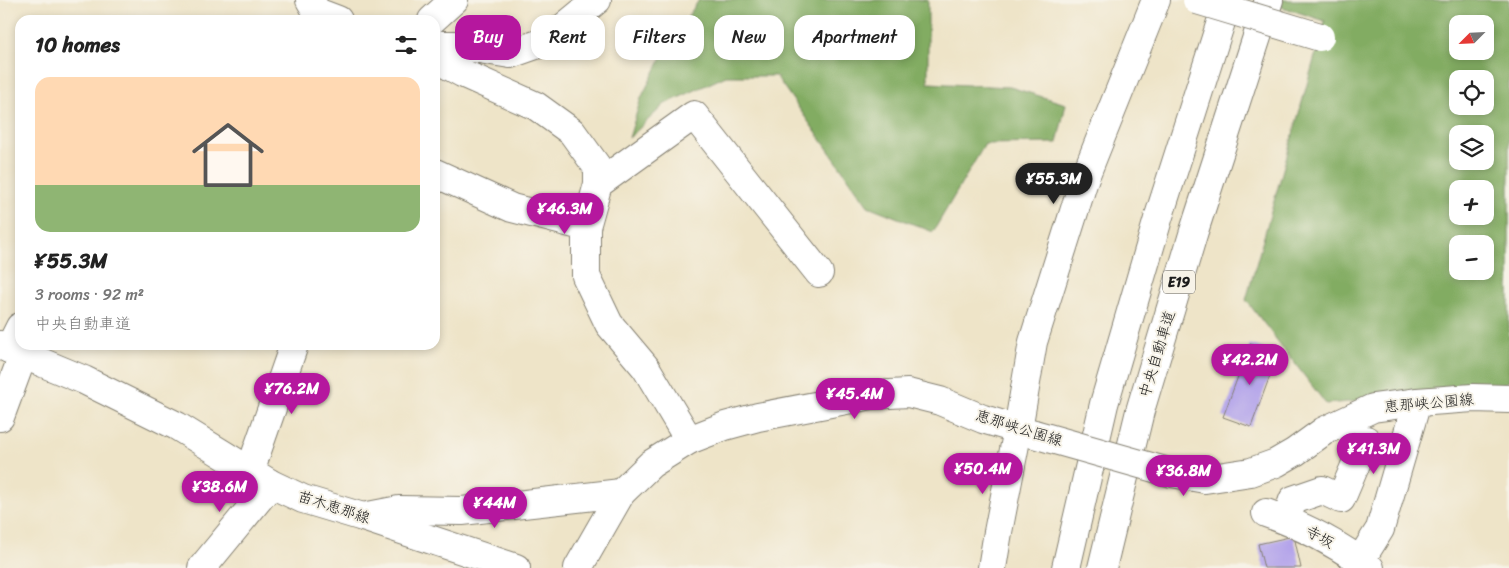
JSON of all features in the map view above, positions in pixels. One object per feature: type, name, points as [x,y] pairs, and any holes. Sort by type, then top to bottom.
[{"type":"main road","points":[[310,0],[317,12],[325,15]]},
{"type":"main road","points":[[438,15],[454,0]]},
{"type":"main road","points":[[440,45],[454,45],[510,54],[547,41],[598,0]]},
{"type":"main road","points":[[992,568],[998,532],[1026,431],[1033,342],[1085,177],[1156,0]]},
{"type":"main road","points":[[1197,0],[1320,37]]},
{"type":"main road","name":"E19","points":[[1066,568],[1104,404],[1158,219],[1228,0]]},
{"type":"main road","name":"中央自動車道","points":[[1102,568],[1140,411],[1194,231],[1269,0]]},
{"type":"main road","points":[[440,61],[462,73],[536,106],[572,132],[598,168],[598,184],[586,227],[586,276],[609,324],[646,368],[689,440]]},
{"type":"main road","points":[[598,184],[694,115],[819,272]]},
{"type":"main road","points":[[440,175],[512,208],[586,227]]},
{"type":"main road","points":[[0,417],[13,344]]},
{"type":"main road","name":"苗木恵那線","points":[[25,350],[177,426],[261,478],[303,499],[516,568]]},
{"type":"main road","points":[[202,568],[261,478],[293,350]]},
{"type":"main road","name":"恵那峡公園線","points":[[578,568],[621,493],[651,464],[689,440],[725,426],[758,417],[872,394],[908,393],[940,401],[983,418],[1026,431],[1172,473],[1205,479],[1251,472],[1276,463],[1324,431],[1373,408],[1417,402],[1473,398],[1509,399]]},
{"type":"main road","points":[[1365,564],[1380,529],[1417,402]]},
{"type":"main road","name":"寺坂","points":[[1365,564],[1321,536],[1276,517],[1294,500],[1322,490],[1341,499],[1366,440]]},
{"type":"main road","points":[[363,517],[399,510],[462,511],[621,493]]},
{"type":"green space","points":[[699,0],[928,0],[928,83],[1010,87],[1066,104],[1057,143],[985,144],[933,232],[868,206],[776,76],[726,76],[665,104],[629,138],[641,98],[660,60],[704,60],[704,15],[689,15]]},
{"type":"green space","points":[[1260,0],[1509,0],[1509,381],[1497,388],[1326,404],[1246,300],[1325,21]]},
{"type":"building","points":[[1250,344],[1278,354],[1251,427],[1223,417]]},
{"type":"building","points":[[1294,536],[1301,568],[1264,568],[1258,544]]}]
